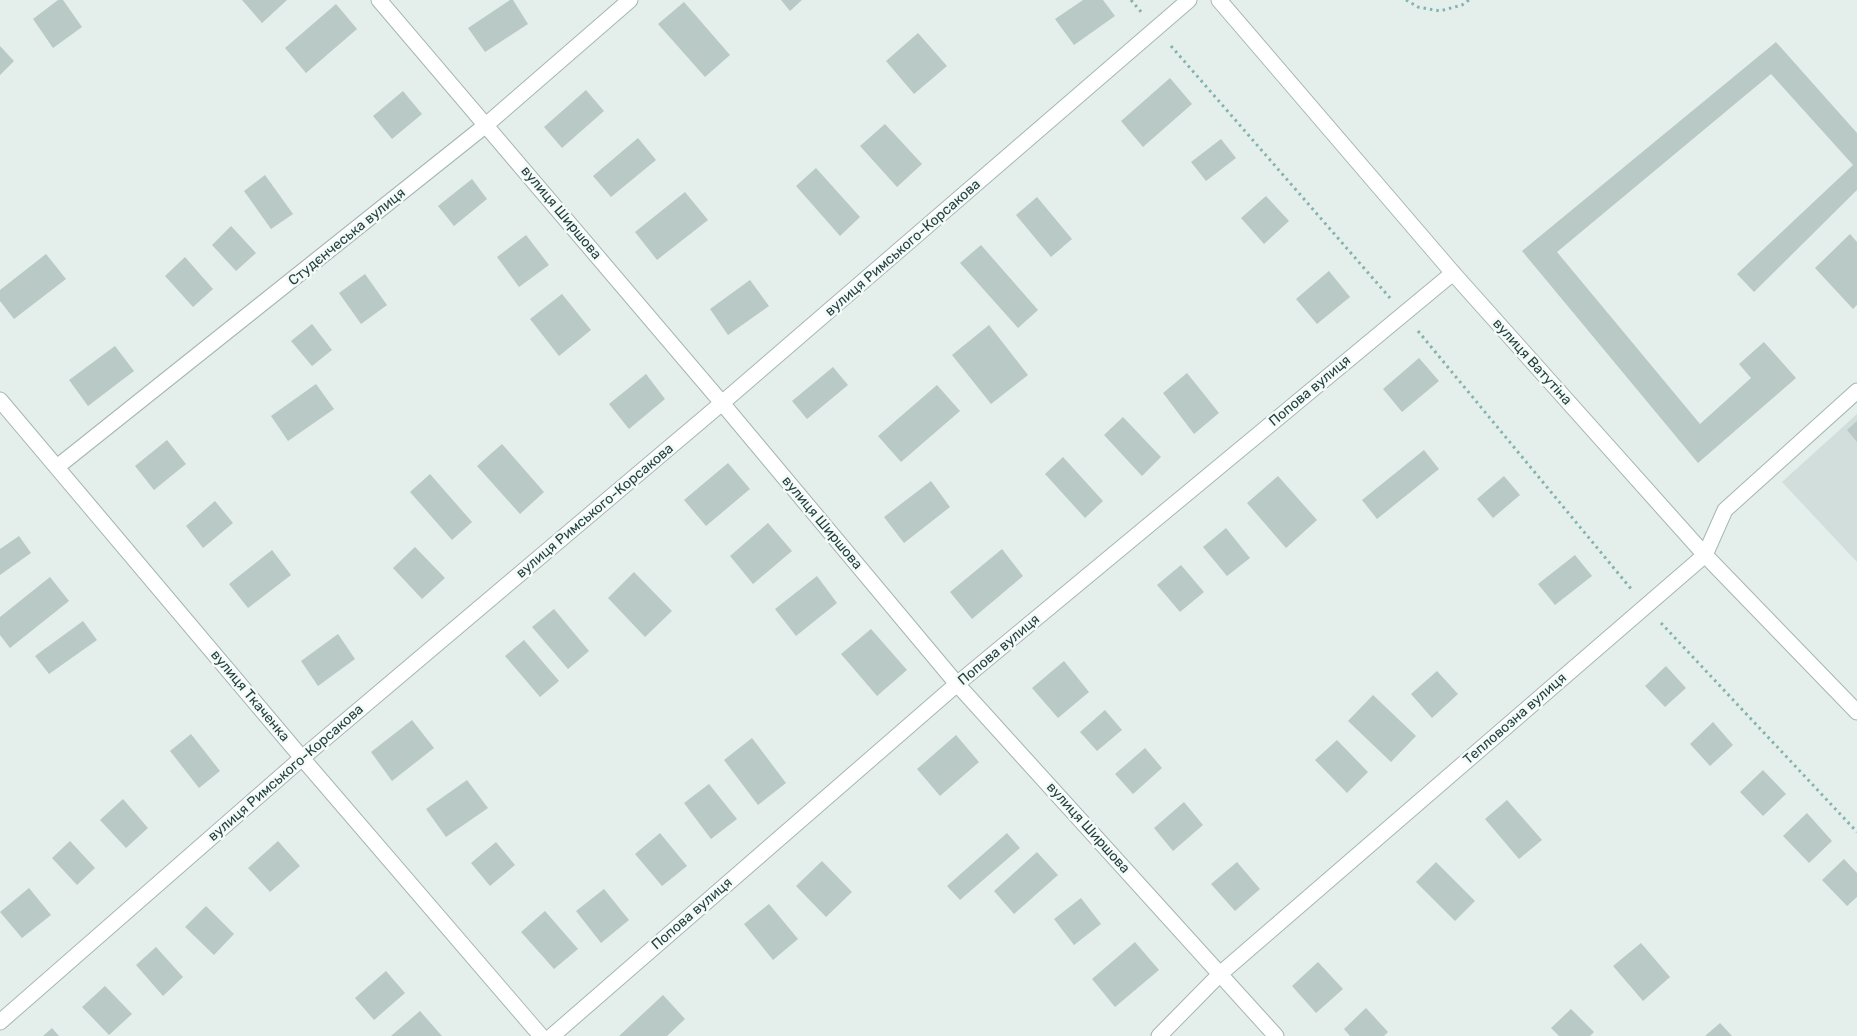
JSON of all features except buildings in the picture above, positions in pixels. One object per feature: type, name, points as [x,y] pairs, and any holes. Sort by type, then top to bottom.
[{"type":"street","name":"вулиця Ширшова","points":[[379,0],[722,403],[957,684],[1276,1036]]},
{"type":"street","name":"Студєнчеська вулиця","points":[[57,467],[486,125],[630,0]]},
{"type":"street","name":"вулиця Римського-Корсакова","points":[[0,1022],[302,758],[722,403],[1189,0]]},
{"type":"street","name":"вулиця Ватутіна","points":[[1220,0],[1453,273],[1705,556],[1857,712]]},
{"type":"street","name":"Попова вулиця","points":[[552,1036],[957,684],[1453,273]]},
{"type":"street","name":"Тепловозна вулиця","points":[[1159,1036],[1220,974],[1705,556],[1725,510],[1857,391]]},
{"type":"street","name":"вулиця Ткаченка","points":[[0,400],[302,758],[542,1036]]},
{"type":"path","points":[[1406,0],[1418,7],[1440,10],[1462,5],[1469,0]]},
{"type":"path","points":[[1645,607],[1857,832]]},
{"type":"shaded area","points":[[1857,414],[1857,562],[1782,482]]}]
